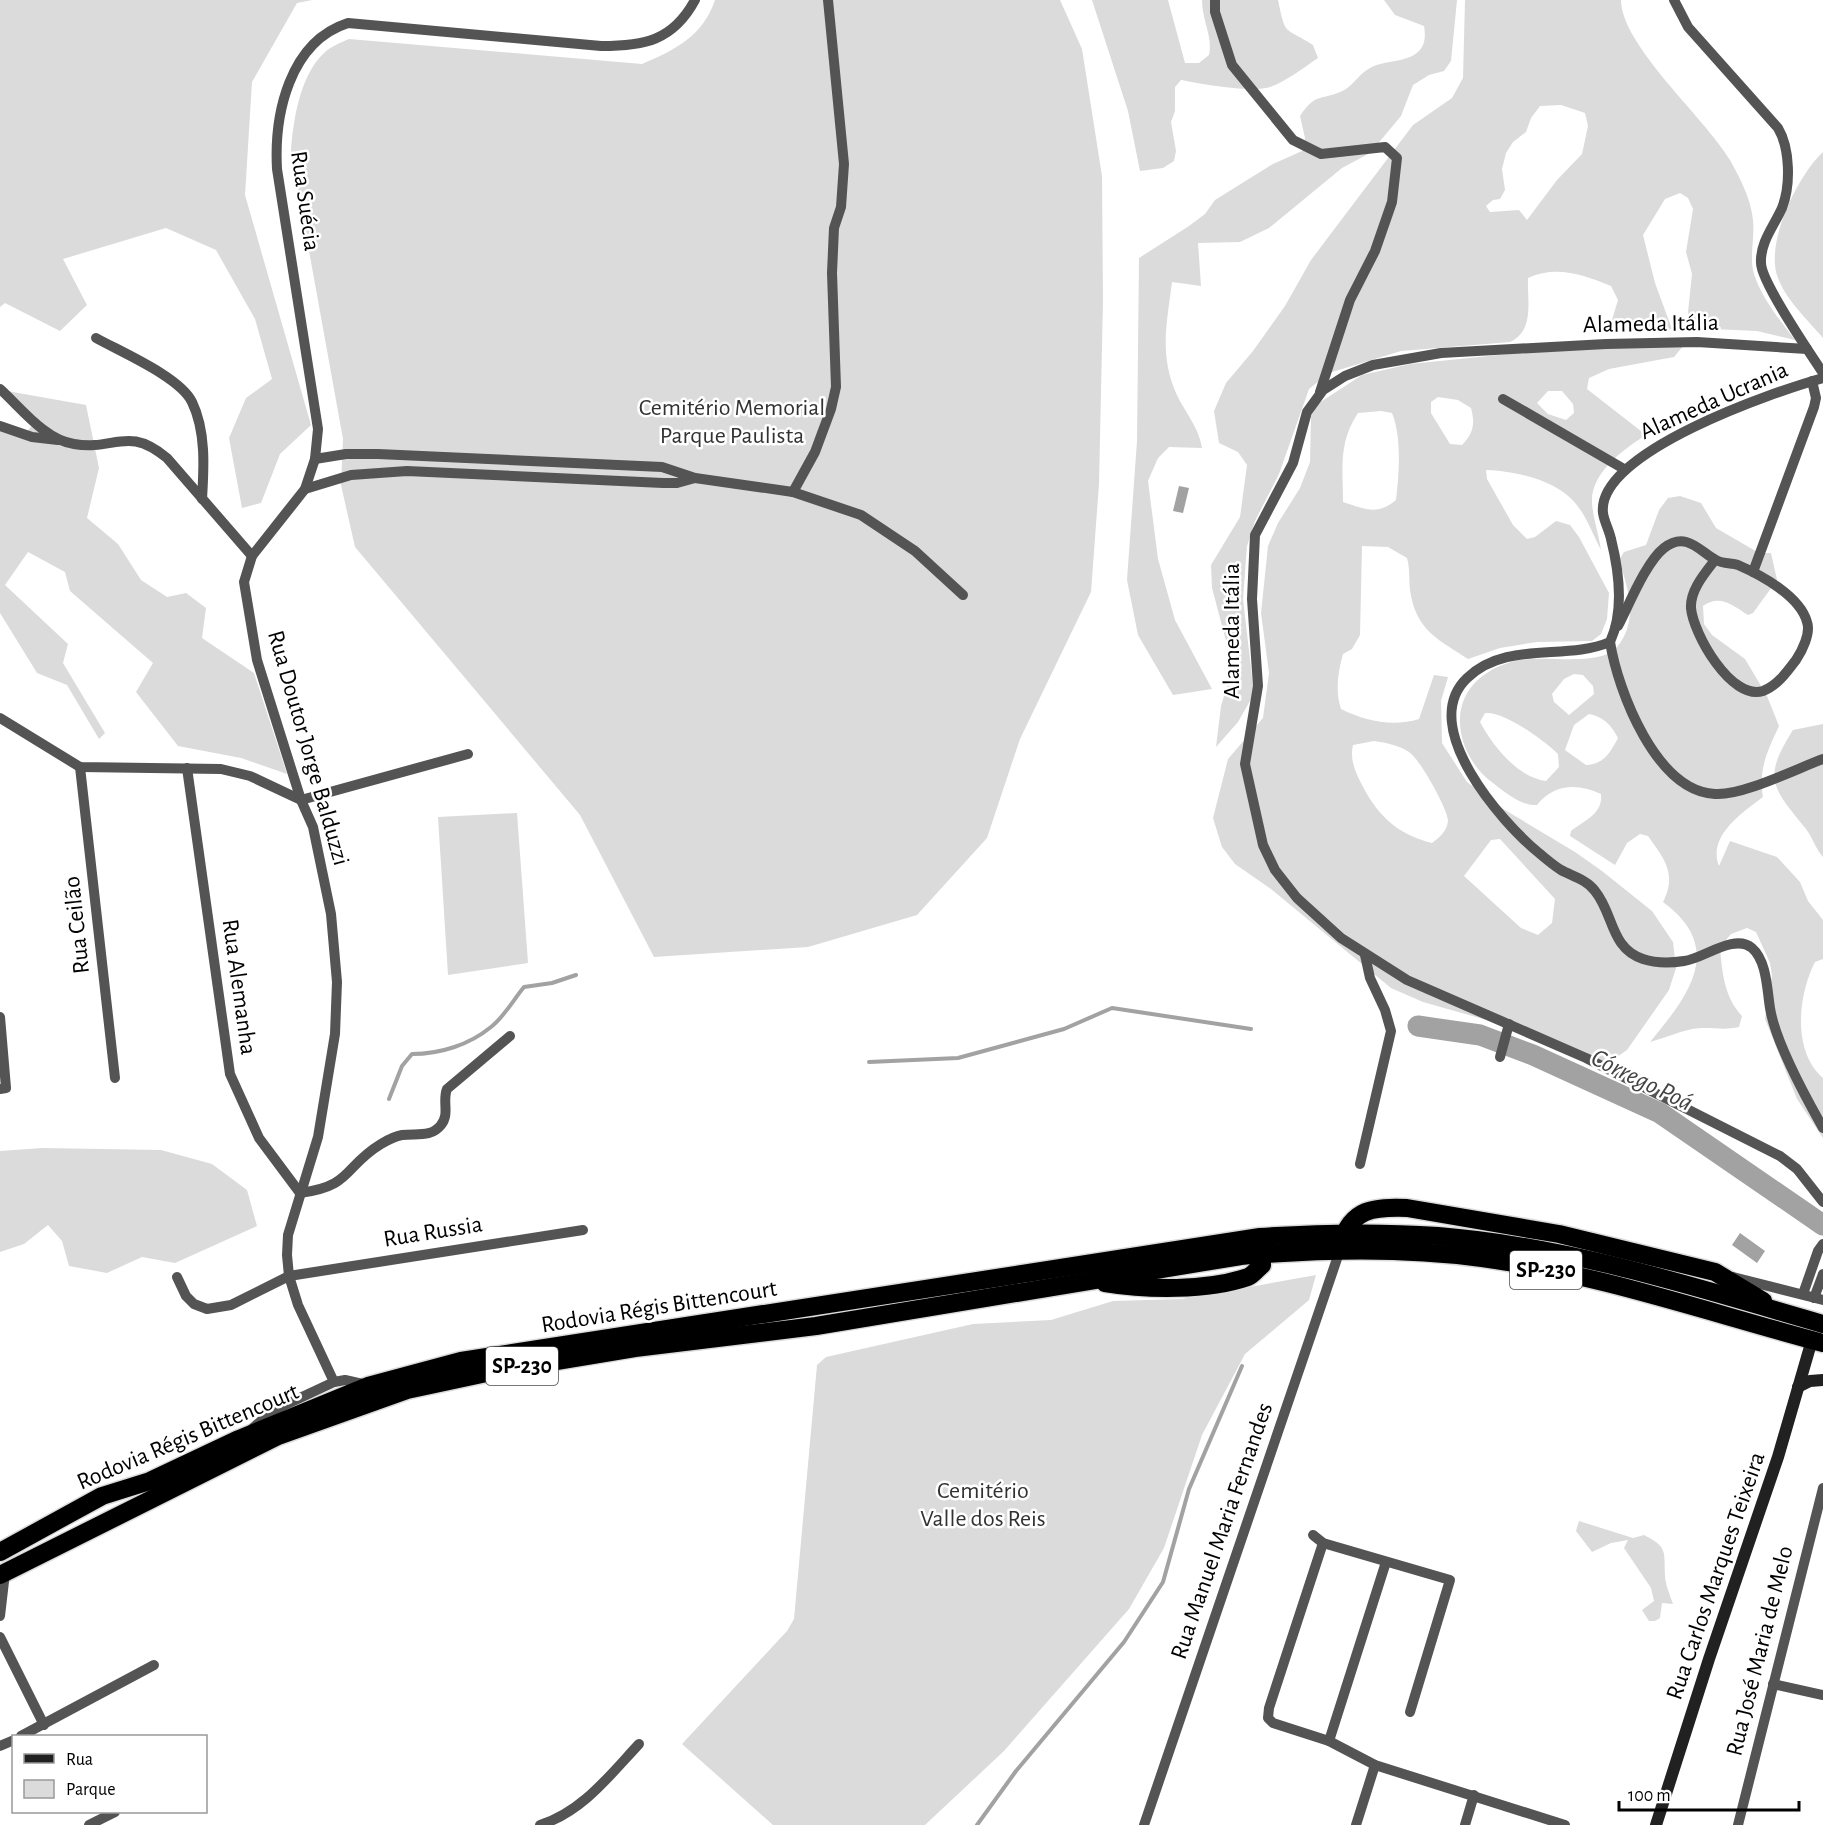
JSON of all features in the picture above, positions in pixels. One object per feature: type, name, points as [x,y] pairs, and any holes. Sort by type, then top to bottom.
[{"type":"highway","points":[[1342,1243],[1355,1217],[1368,1211],[1407,1208],[1559,1234],[1715,1272],[1783,1312]]},
{"type":"highway","name":"SP-230","points":[[1261,1246],[1322,1234],[1342,1243],[1471,1257],[1534,1267],[1595,1281],[1818,1341]]},
{"type":"highway","name":"SP-230","points":[[1261,1246],[1436,1236],[1566,1256],[1823,1323]]},
{"type":"highway","name":"Rodovia Régis Bittencourt","points":[[0,1552],[102,1496],[150,1481],[239,1439],[368,1386],[461,1361],[1111,1262],[1261,1246]]},
{"type":"highway","name":"Rodovia Régis Bittencourt","points":[[2,1574],[278,1436],[406,1390],[496,1371],[623,1350],[816,1326],[1086,1282],[1261,1246]]},
{"type":"street","name":"Rua Suécia","points":[[305,489],[315,459],[318,429],[277,170],[276,139],[285,97],[300,60],[314,42],[328,30],[348,23],[370,23],[601,46],[626,46],[649,42],[666,35],[694,0]]},
{"type":"street","points":[[793,492],[815,452],[831,409],[836,387],[832,273],[834,228],[841,207],[844,164],[828,0]]},
{"type":"street","points":[[1215,0],[1215,12],[1232,65],[1293,140],[1321,154],[1386,147],[1398,158],[1392,202],[1375,251],[1350,300],[1320,394]]},
{"type":"street","points":[[1674,0],[1689,27],[1778,128],[1785,140],[1786,186],[1783,206],[1762,249],[1761,265],[1768,287],[1807,349],[1819,377],[1814,407],[1753,572]]},
{"type":"street","points":[[96,338],[180,387],[192,400],[199,423],[203,452],[202,499]]},
{"type":"street","name":"Alameda Itália","points":[[1807,349],[1697,342],[1606,344],[1441,353],[1373,365],[1345,376],[1320,394],[1307,412],[1293,463],[1255,536],[1252,599],[1258,686],[1245,764],[1263,845],[1275,870],[1297,898],[1365,955],[1407,980],[1586,1058],[1780,1156],[1797,1169],[1823,1202]]},
{"type":"street","name":"Alameda Ucrania","points":[[1610,642],[1616,630],[1617,571],[1603,512],[1610,485],[1624,469],[1664,442],[1757,400],[1819,377]]},
{"type":"street","points":[[0,389],[60,440]]},
{"type":"street","points":[[1503,399],[1624,469]]},
{"type":"street","points":[[0,426],[32,437],[74,444],[141,441],[167,458],[252,556]]},
{"type":"street","points":[[315,459],[357,454],[662,467],[695,478],[793,492],[861,515],[915,551],[963,595]]},
{"type":"street","points":[[305,489],[351,475],[407,471],[663,483],[677,483],[695,478]]},
{"type":"street","name":"Rua Doutor Jorge Balduzzi","points":[[305,489],[252,556],[244,582],[257,660],[301,800],[313,827],[331,914],[337,982],[335,1034],[318,1137],[288,1235],[289,1275],[307,1326],[334,1382]]},
{"type":"street","points":[[1616,630],[1652,564],[1664,548],[1676,542],[1694,544],[1715,560],[1753,572],[1788,596],[1801,609],[1808,624],[1799,655],[1786,673],[1761,692],[1742,688],[1726,677],[1696,627],[1691,607],[1693,596],[1703,575],[1715,560]]},
{"type":"street","points":[[1823,759],[1738,791],[1717,795],[1699,792],[1685,785],[1664,765],[1627,705],[1615,672],[1610,642],[1584,651],[1536,651],[1518,654],[1485,665],[1468,677],[1458,690],[1452,731],[1461,757],[1498,813],[1520,836],[1559,869],[1595,890],[1605,906],[1616,937],[1627,951],[1655,961],[1685,961],[1738,943],[1750,946],[1757,954],[1765,974],[1771,1014],[1793,1068],[1823,1128]]},
{"type":"street","points":[[0,718],[80,767],[221,769],[250,776],[301,800],[468,754]]},
{"type":"street","name":"Rua Ceilão","points":[[80,767],[115,1078]]},
{"type":"street","name":"Rua Alemanha","points":[[187,768],[230,1074],[259,1138],[300,1193]]},
{"type":"street","points":[[1360,1164],[1390,1031],[1385,1010],[1370,978],[1365,955]]},
{"type":"street","points":[[0,1017],[6,1089],[0,1089]]},
{"type":"street","points":[[1500,1057],[1509,1024]]},
{"type":"street","points":[[300,1193],[324,1190],[338,1184],[381,1144],[401,1135],[432,1132],[441,1125],[446,1114],[444,1095],[447,1089],[510,1036]]},
{"type":"street","name":"Rua Russia","points":[[177,1276],[186,1296],[194,1304],[207,1309],[231,1305],[289,1275],[583,1230]]},
{"type":"street","name":"Rua Manuel Maria Fernandes","points":[[1144,1825],[1256,1514],[1342,1243]]},
{"type":"street","points":[[1814,1297],[1818,1251],[1823,1244]]},
{"type":"street","points":[[1715,1272],[1814,1297]]},
{"type":"street","points":[[1814,1297],[1823,1274]]},
{"type":"street","name":"Rua Carlos Marques Teixeira","points":[[1656,1825],[1708,1659],[1778,1457],[1798,1387],[1818,1341]]},
{"type":"street","points":[[239,1439],[272,1411],[334,1382],[345,1380],[368,1386]]},
{"type":"street","points":[[1798,1387],[1810,1381],[1823,1380]]},
{"type":"street","name":"Rua José Maria de Melo","points":[[1738,1825],[1823,1488]]},
{"type":"street","points":[[1313,1535],[1323,1543],[1450,1580],[1410,1712]]},
{"type":"street","points":[[1323,1543],[1269,1708],[1268,1718],[1273,1723],[1329,1741],[1375,1765],[1565,1825]]},
{"type":"street","points":[[1329,1741],[1386,1562]]},
{"type":"street","points":[[0,1616],[2,1574]]},
{"type":"street","points":[[0,1637],[44,1725]]},
{"type":"street","points":[[25,1735],[154,1665]]},
{"type":"street","points":[[1773,1684],[1823,1695]]},
{"type":"street","points":[[540,1825],[554,1821],[581,1805],[639,1744]]},
{"type":"street","points":[[1356,1825],[1375,1765]]},
{"type":"street","points":[[1465,1825],[1474,1795]]},
{"type":"street","points":[[89,1825],[113,1813]]},
{"type":"green space","points":[[0,0],[312,0],[297,3],[252,82],[245,195],[311,425],[280,454],[261,503],[242,508],[229,438],[246,398],[272,379],[255,319],[216,250],[166,228],[63,259],[87,305],[60,331],[5,303],[0,307]]},
{"type":"green space","name":"Cemitério Memorial Parque Paulista","points":[[715,0],[1060,0],[1082,49],[1102,176],[1103,300],[1099,484],[1091,592],[1020,739],[987,838],[917,915],[808,947],[654,957],[580,815],[355,547],[341,485],[343,439],[291,151],[299,99],[309,73],[326,51],[349,39],[642,64],[666,53],[686,40],[703,23]]},
{"type":"green space","points":[[1092,0],[1168,0],[1185,63],[1199,63],[1209,55],[1210,48],[1202,0],[1278,0],[1285,26],[1313,45],[1318,58],[1283,81],[1262,89],[1226,87],[1181,80],[1175,87],[1175,111],[1171,122],[1176,151],[1174,161],[1163,168],[1140,171],[1128,111]]},
{"type":"green space","points":[[1384,0],[1457,0],[1451,61],[1444,71],[1429,75],[1413,85],[1401,116],[1370,153],[1342,168],[1269,228],[1240,242],[1198,243],[1201,286],[1172,282],[1166,338],[1168,365],[1176,393],[1195,426],[1202,448],[1169,447],[1158,458],[1148,481],[1158,559],[1175,620],[1212,689],[1173,695],[1138,635],[1127,580],[1137,441],[1139,258],[1205,214],[1215,200],[1273,164],[1302,151],[1305,138],[1300,116],[1316,99],[1346,89],[1365,71],[1374,66],[1417,53],[1425,38],[1424,26],[1395,15]]},
{"type":"green space","points":[[1465,0],[1621,0],[1625,18],[1649,59],[1718,143],[1738,174],[1752,212],[1752,261],[1757,283],[1795,340],[1757,331],[1690,328],[1688,312],[1692,274],[1686,252],[1693,209],[1688,198],[1680,193],[1665,199],[1643,235],[1655,283],[1672,329],[1608,333],[1618,300],[1611,286],[1580,275],[1549,272],[1528,278],[1526,323],[1518,337],[1510,342],[1401,351],[1329,373],[1309,389],[1279,474],[1255,521],[1247,546],[1243,599],[1254,694],[1238,722],[1216,747],[1221,706],[1229,680],[1229,652],[1212,588],[1211,565],[1240,517],[1247,465],[1238,452],[1219,443],[1214,411],[1226,383],[1253,351],[1285,306],[1311,260],[1413,125],[1452,98],[1463,78]],"holes":[[[1561,105],[1585,113],[1588,126],[1582,154],[1557,180],[1527,220],[1519,210],[1490,212],[1486,206],[1493,200],[1500,199],[1505,190],[1502,169],[1506,153],[1513,142],[1526,132],[1531,118],[1540,106]]]},
{"type":"green space","points":[[1823,152],[1823,338],[1786,294],[1778,278],[1775,264],[1779,229],[1786,211],[1803,177]]},
{"type":"green space","points":[[1684,345],[1674,357],[1609,369],[1589,378],[1587,389],[1646,435],[1610,463],[1596,482],[1592,503],[1601,550],[1580,509],[1558,489],[1535,478],[1510,472],[1486,470],[1487,479],[1513,525],[1527,539],[1535,537],[1556,521],[1570,525],[1579,537],[1609,593],[1607,619],[1601,634],[1592,641],[1537,642],[1500,648],[1468,659],[1438,639],[1423,625],[1413,604],[1407,558],[1388,547],[1362,546],[1360,635],[1352,649],[1343,654],[1338,695],[1341,709],[1360,717],[1389,723],[1409,721],[1419,719],[1434,675],[1448,677],[1441,701],[1442,743],[1467,782],[1500,807],[1575,852],[1652,911],[1673,942],[1676,968],[1669,990],[1627,1050],[1608,1063],[1588,1062],[1490,1021],[1423,1002],[1391,988],[1271,889],[1235,864],[1222,847],[1213,818],[1228,759],[1263,718],[1269,673],[1261,613],[1268,546],[1278,523],[1300,488],[1310,462],[1311,417],[1316,405],[1362,375],[1410,364],[1547,350]],"holes":[[[1548,391],[1562,391],[1573,404],[1574,413],[1566,420],[1548,414],[1537,403]],[[1438,397],[1458,400],[1471,408],[1472,428],[1462,445],[1450,444],[1431,413],[1431,402]],[[1381,411],[1392,413],[1397,433],[1399,468],[1396,500],[1377,510],[1364,509],[1343,502],[1344,445],[1358,413]],[[1374,741],[1397,746],[1414,756],[1432,784],[1447,815],[1445,831],[1432,843],[1408,834],[1388,821],[1366,793],[1356,772],[1352,754],[1353,745]],[[1500,839],[1555,899],[1552,923],[1538,935],[1521,928],[1464,876],[1491,840]]]},
{"type":"green space","points":[[7,391],[86,405],[99,468],[87,518],[118,544],[141,580],[167,597],[186,593],[206,608],[202,638],[254,673],[287,774],[241,758],[178,746],[136,692],[153,663],[70,591],[65,572],[28,552],[5,585],[68,644],[63,663],[105,733],[99,739],[67,685],[37,673],[0,613],[0,429],[23,438],[37,418]]},
{"type":"green space","points":[[1680,496],[1701,503],[1716,528],[1759,553],[1771,553],[1777,580],[1753,613],[1748,615],[1720,601],[1703,606],[1704,624],[1712,635],[1745,659],[1767,696],[1779,726],[1763,769],[1763,797],[1729,826],[1722,835],[1717,855],[1719,866],[1730,841],[1777,857],[1800,882],[1808,901],[1823,920],[1823,959],[1815,962],[1809,975],[1801,1022],[1806,1053],[1813,1067],[1823,1078],[1823,1138],[1797,1099],[1765,1019],[1772,976],[1770,963],[1756,932],[1747,928],[1731,934],[1720,947],[1728,992],[1731,1001],[1742,1016],[1739,1027],[1692,1029],[1650,1042],[1677,1008],[1687,990],[1694,973],[1697,955],[1693,937],[1682,920],[1663,902],[1669,883],[1664,860],[1648,836],[1640,834],[1627,843],[1615,865],[1570,836],[1571,831],[1596,812],[1601,801],[1601,794],[1575,787],[1558,789],[1537,805],[1519,801],[1508,795],[1481,772],[1471,759],[1460,728],[1465,698],[1473,684],[1490,671],[1521,660],[1598,657],[1617,647],[1624,637],[1630,615],[1626,582],[1619,560],[1624,552],[1646,545],[1659,510],[1668,498]],"holes":[[[1574,674],[1583,675],[1593,686],[1594,694],[1569,715],[1554,702],[1552,694],[1564,679]],[[1485,713],[1513,721],[1534,734],[1558,754],[1559,767],[1546,781],[1525,773],[1499,750],[1480,722]],[[1589,714],[1594,715],[1606,722],[1618,738],[1606,757],[1586,765],[1565,750],[1574,725]]]},
{"type":"green space","points":[[1823,724],[1823,857],[1808,832],[1785,803],[1775,782],[1775,772],[1777,760],[1793,730]]},
{"type":"green space","points":[[517,813],[528,963],[448,975],[438,817]]},
{"type":"green space","points":[[42,1148],[161,1150],[212,1164],[247,1190],[257,1226],[175,1263],[142,1257],[107,1273],[69,1266],[62,1241],[48,1225],[24,1244],[0,1252],[0,1151]]},
{"type":"green space","name":"Cemitério Valle dos Reis","points":[[1316,1275],[1309,1300],[1245,1354],[1202,1435],[1164,1548],[1129,1609],[1004,1751],[925,1825],[773,1825],[682,1744],[787,1631],[794,1619],[817,1365],[826,1357],[973,1324],[1051,1320],[1113,1301],[1182,1299]]},
{"type":"green space","points":[[1579,1521],[1633,1538],[1644,1535],[1661,1547],[1664,1555],[1666,1582],[1673,1604],[1662,1603],[1660,1618],[1649,1621],[1642,1610],[1654,1601],[1651,1588],[1624,1548],[1628,1540],[1611,1543],[1592,1552],[1576,1531]]},
{"type":"shaded area","points":[[1179,486],[1189,488],[1183,513],[1173,511]]},
{"type":"shaded area","points":[[1740,1233],[1765,1251],[1757,1263],[1732,1245]]},
{"type":"waterway","points":[[389,1099],[402,1066],[412,1054],[444,1050],[473,1039],[496,1023],[524,987],[552,983],[576,975]]},
{"type":"waterway","points":[[869,1062],[958,1058],[1064,1029],[1112,1008],[1251,1029]]},
{"type":"waterway","name":"Córrego Poá","points":[[1418,1026],[1480,1035],[1533,1055],[1660,1113],[1823,1225]]},
{"type":"waterway","points":[[977,1825],[1016,1771],[1124,1642],[1163,1582],[1189,1489],[1242,1366]]}]
